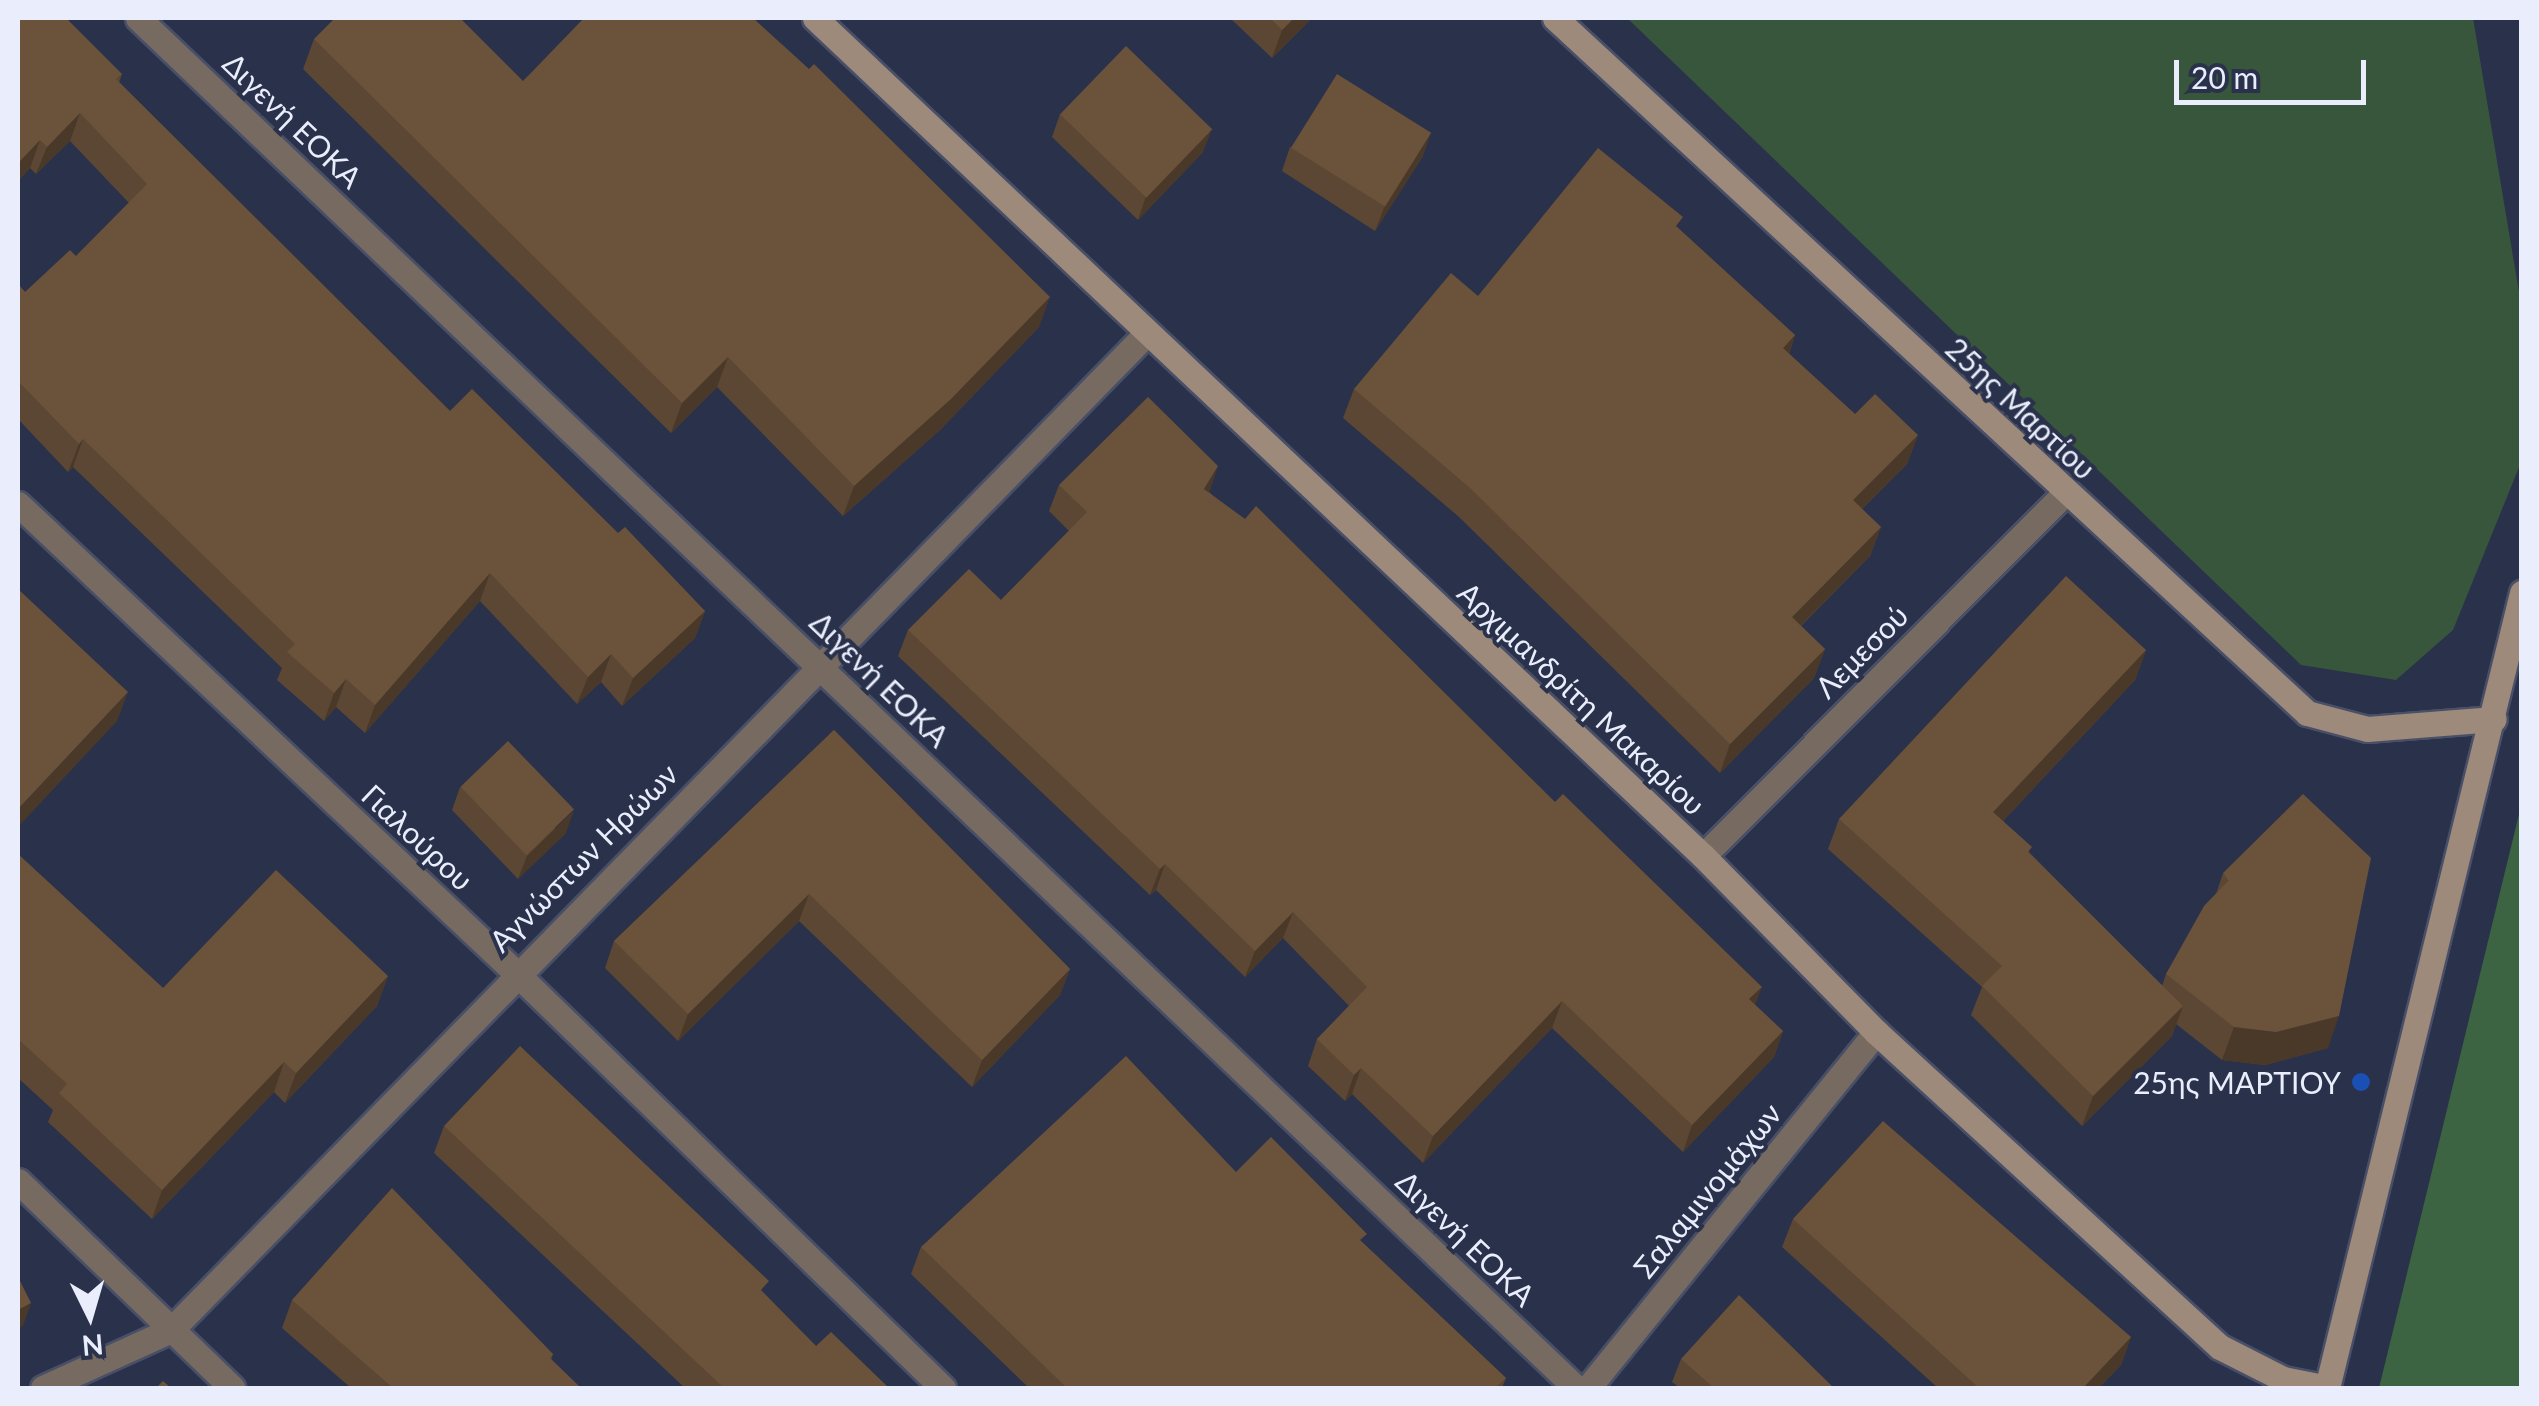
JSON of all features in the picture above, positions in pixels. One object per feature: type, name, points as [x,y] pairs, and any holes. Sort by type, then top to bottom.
[{"type":"street","name":"Διγενή ΕΟΚΑ","points":[[138,18],[1576,1388]]},
{"type":"street","name":"Αρχιμανδρίτη Μακαρίου","points":[[815,18],[1704,856],[1876,1032],[2220,1347],[2283,1379],[2328,1388]]},
{"type":"street","name":"25ης Μαρτίου","points":[[1555,18],[2065,493],[2308,713],[2367,729],[2494,719]]},
{"type":"street","name":"Αγνώστων Ηρώων","points":[[43,1388],[172,1330],[515,972],[1146,334]]},
{"type":"street","name":"Λεμεσού","points":[[1704,856],[2065,493]]},
{"type":"street","name":"Γιαλούρου","points":[[18,504],[515,972],[943,1388]]},
{"type":"street","points":[[2328,1388],[2494,719],[2496,679],[2522,593]]},
{"type":"street","name":"Σαλαμινομάχων","points":[[1588,1388],[1876,1032]]},
{"type":"street","points":[[18,1181],[232,1388]]},
{"type":"green space","points":[[1627,18],[2473,18],[2521,304],[2522,460],[2453,630],[2396,680],[2301,665]]},
{"type":"green space","points":[[2521,806],[2521,1388],[2379,1388]]},
{"type":"building","points":[[18,18],[66,18],[122,74],[116,79],[450,411],[472,389],[618,533],[625,527],[705,611],[633,678],[611,654],[588,677],[490,573],[375,705],[346,679],[334,693],[287,652],[295,644],[83,439],[79,444],[18,381],[18,284],[25,292],[70,250],[76,256],[147,184],[80,113],[47,147],[40,140],[18,163]]},
{"type":"building","points":[[335,18],[460,18],[523,81],[584,18],[753,18],[809,69],[814,64],[1050,297],[951,399],[854,486],[728,357],[682,403],[314,39]]},
{"type":"building","points":[[1270,18],[1294,18],[1282,30]]},
{"type":"building","points":[[1126,46],[1212,129],[1146,198],[1060,114]]},
{"type":"building","points":[[1337,74],[1431,133],[1385,207],[1291,148]]},
{"type":"building","points":[[1598,148],[1683,217],[1676,226],[1795,335],[1783,348],[1855,414],[1875,394],[1918,435],[1853,500],[1881,527],[1792,617],[1825,649],[1730,744],[1470,488],[1354,389],[1451,273],[1478,296]]},
{"type":"building","points":[[1148,397],[1218,466],[1204,489],[1245,519],[1256,506],[1555,802],[1563,794],[1762,987],[1749,999],[1783,1031],[1692,1125],[1562,1001],[1433,1136],[1361,1068],[1354,1075],[1317,1039],[1367,987],[1293,912],[1255,951],[1165,864],[1160,869],[908,630],[969,569],[1001,600],[1087,512],[1059,485]]},
{"type":"building","points":[[2066,576],[2146,650],[1993,812],[2032,847],[2028,852],[2183,1006],[2093,1096],[1982,986],[2002,966],[1839,819]]},
{"type":"building","points":[[18,589],[128,692],[18,809]]},
{"type":"building","points":[[834,730],[1070,969],[982,1060],[809,894],[688,1014],[614,941]]},
{"type":"building","points":[[508,741],[574,809],[527,855],[461,787]]},
{"type":"building","points":[[2303,794],[2371,858],[2339,1016],[2276,1032],[2234,1027],[2166,974],[2204,906],[2228,881],[2223,873]]},
{"type":"building","points":[[18,854],[163,988],[276,870],[388,976],[296,1073],[284,1062],[162,1190],[59,1093],[67,1084],[18,1039]]},
{"type":"building","points":[[520,1046],[769,1281],[761,1290],[816,1346],[831,1332],[889,1388],[724,1388],[444,1126]]},
{"type":"building","points":[[1126,1056],[1236,1172],[1271,1137],[1367,1234],[1360,1240],[1506,1378],[1495,1388],[1067,1388],[921,1247]]},
{"type":"building","points":[[1883,1121],[2131,1337],[2083,1388],[1979,1388],[1793,1219]]},
{"type":"building","points":[[392,1188],[553,1354],[550,1358],[581,1388],[393,1388],[292,1300]]},
{"type":"building","points":[[18,1277],[31,1303],[18,1310]]},
{"type":"building","points":[[1739,1295],[1834,1388],[1714,1388],[1681,1359]]},
{"type":"place","name":"25ης ΜΑΡΤΙΟΥ","points":[[2361,1082]]}]
